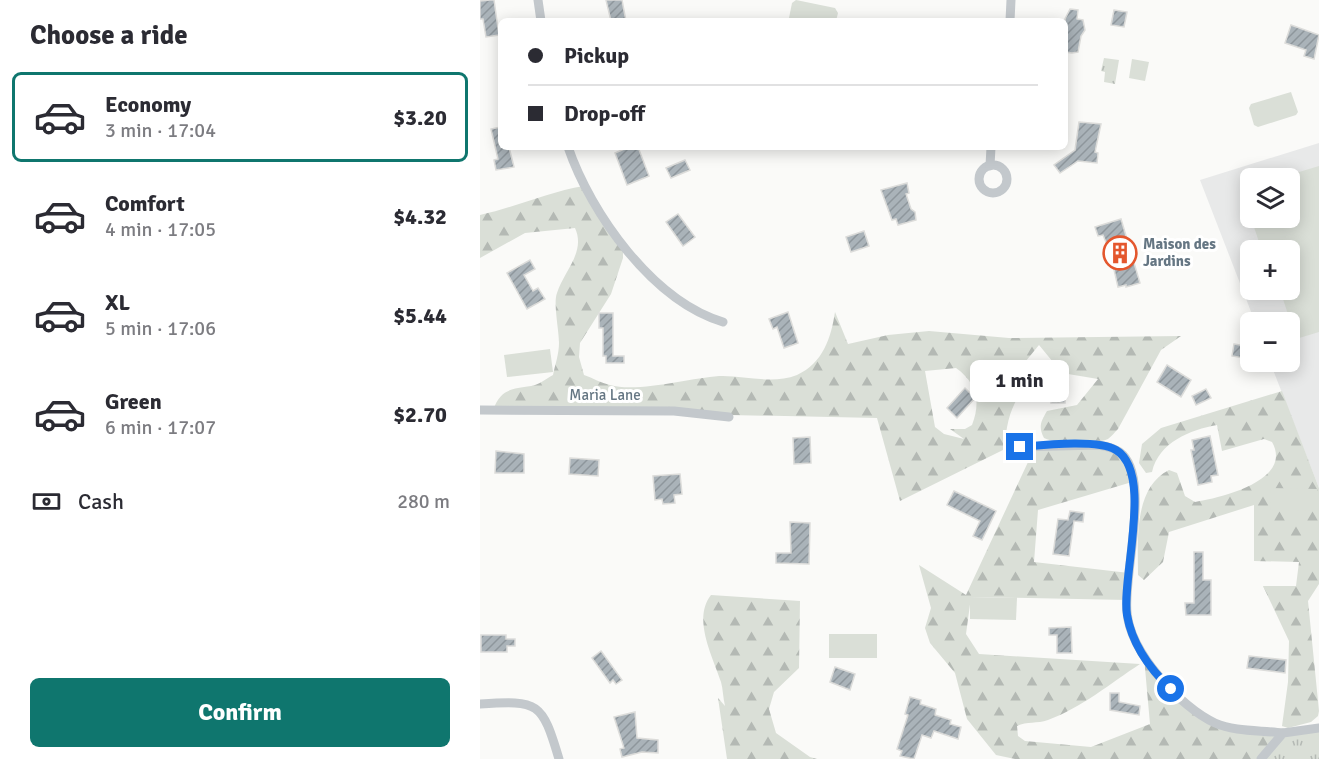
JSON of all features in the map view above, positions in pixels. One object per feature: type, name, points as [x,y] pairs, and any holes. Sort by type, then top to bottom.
[{"type":"street","points":[[538,0],[541,18]]},
{"type":"street","points":[[1010,18],[1011,0]]},
{"type":"street","points":[[569,150],[588,194],[623,245],[672,293],[699,313],[723,322]]},
{"type":"street","points":[[990,166],[992,150]]},
{"type":"street","name":"Maria Lane","points":[[480,410],[681,411],[729,417]]},
{"type":"street","points":[[1020,447],[1098,445],[1108,447],[1122,455],[1130,470],[1134,501],[1126,612],[1132,633],[1144,657],[1155,673],[1171,689],[1215,723],[1231,728],[1283,733],[1319,728]]},
{"type":"street","points":[[480,705],[523,702],[537,708],[545,716],[559,759]]},
{"type":"street","points":[[1261,759],[1283,733]]},
{"type":"shaded area","points":[[1319,143],[1319,488],[1274,372],[1300,372],[1300,312],[1251,312],[1246,300],[1300,300],[1300,240],[1240,240],[1240,283],[1200,180]]},
{"type":"green space","points":[[796,0],[835,8],[838,13],[837,18],[789,18],[792,3]]},
{"type":"green space","points":[[1104,58],[1119,60],[1115,84],[1104,82],[1105,72],[1101,71]]},
{"type":"green space","points":[[1132,59],[1149,62],[1145,81],[1129,78]]},
{"type":"green space","points":[[1291,92],[1298,112],[1296,115],[1258,127],[1254,125],[1249,108],[1251,104]]},
{"type":"green space","points":[[1319,166],[1319,332],[1300,338],[1300,312],[1287,312],[1283,300],[1300,300],[1300,240],[1258,240],[1254,228],[1300,228],[1300,172]]},
{"type":"green space","points":[[584,186],[623,245],[623,258],[611,294],[580,343],[579,357],[584,375],[610,385],[634,387],[719,376],[778,379],[797,375],[813,364],[824,349],[835,312],[848,344],[888,335],[929,331],[1009,338],[1181,336],[1161,350],[1118,429],[1108,439],[1085,443],[1066,443],[1044,438],[1041,424],[1047,411],[1077,405],[1098,379],[1062,373],[1039,345],[1021,367],[1046,367],[1021,393],[1015,403],[1008,424],[1005,449],[900,501],[877,418],[493,410],[503,394],[508,391],[534,385],[553,375],[559,343],[556,297],[576,253],[578,237],[575,228],[525,233],[480,258],[480,215]],"holes":[[[956,368],[969,380],[975,394],[975,417],[972,425],[965,429],[950,429],[964,439],[944,434],[935,427],[925,371]]]},
{"type":"green space","points":[[550,349],[553,372],[507,377],[504,355]]},
{"type":"green space","points":[[1282,391],[1319,488],[1319,584],[1308,601],[1319,711],[1318,716],[1311,722],[1288,728],[1282,726],[1288,682],[1289,641],[1263,586],[1296,586],[1299,562],[1254,561],[1254,505],[1169,532],[1163,562],[1144,580],[1138,575],[1140,517],[1143,502],[1157,478],[1169,470],[1177,473],[1185,496],[1195,502],[1236,492],[1251,485],[1264,477],[1273,467],[1276,456],[1272,442],[1264,439],[1222,451],[1217,425],[1196,430],[1177,439],[1161,453],[1152,472],[1146,473],[1139,463],[1142,444],[1161,428]]},
{"type":"green space","points":[[1036,445],[1098,445],[1122,455],[1132,482],[1038,510],[1034,562],[1129,573],[1127,600],[971,597],[966,634],[979,654],[1140,664],[1084,702],[1060,715],[1044,721],[1017,726],[1018,736],[1025,741],[1091,747],[1150,724],[1144,657],[1155,673],[1215,723],[1283,733],[1261,759],[1015,759],[996,755],[967,719],[955,673],[930,643],[925,628],[931,608],[919,565],[966,595]]},
{"type":"green space","points":[[1271,488],[1317,489],[1317,511],[1270,510]]},
{"type":"green space","points":[[711,595],[800,601],[799,668],[774,692],[769,709],[776,733],[810,757],[817,759],[727,759],[718,698],[725,706],[721,682],[709,650],[704,626],[703,615]]},
{"type":"green space","points":[[970,597],[1017,598],[1016,620],[970,619]]},
{"type":"green space","points":[[829,634],[877,634],[877,658],[829,658]]},
{"type":"green space","points":[[1319,728],[1319,759],[1261,759],[1283,733]]},
{"type":"building","points":[[494,0],[498,35],[486,37],[483,19],[480,19],[480,1]]},
{"type":"building","points":[[606,0],[622,0],[625,18],[610,18]]},
{"type":"building","points":[[1070,9],[1078,10],[1077,19],[1083,20],[1085,30],[1081,36],[1078,52],[1068,52],[1068,18],[1066,18]]},
{"type":"building","points":[[1114,10],[1127,12],[1124,27],[1111,25]]},
{"type":"building","points":[[1291,25],[1319,35],[1314,59],[1304,56],[1306,50],[1285,43]]},
{"type":"building","points":[[1079,122],[1101,124],[1095,152],[1098,153],[1097,163],[1078,161],[1060,173],[1054,165],[1075,150]]},
{"type":"building","points":[[498,128],[498,150],[510,150],[514,167],[496,170],[494,160],[498,159],[491,129]]},
{"type":"building","points":[[622,150],[639,150],[649,176],[627,185],[615,153]]},
{"type":"building","points":[[685,160],[690,170],[671,178],[666,168]]},
{"type":"building","points":[[907,183],[909,193],[906,194],[911,209],[915,212],[916,220],[898,225],[896,219],[892,220],[881,190]]},
{"type":"building","points":[[678,214],[695,237],[683,246],[666,222]]},
{"type":"building","name":"Maison des Jardins","points":[[1121,219],[1140,283],[1126,287],[1126,285],[1118,287],[1110,252],[1103,235],[1098,236],[1095,227]]},
{"type":"building","points":[[864,231],[869,246],[851,252],[846,237]]},
{"type":"building","points":[[530,260],[535,269],[524,275],[533,291],[538,288],[545,299],[527,309],[507,273]]},
{"type":"building","points":[[788,312],[798,343],[784,348],[777,327],[773,329],[769,319]]},
{"type":"building","points":[[599,313],[613,313],[613,356],[624,356],[624,363],[606,363],[606,356],[603,356],[603,328],[599,328]]},
{"type":"building","points":[[1234,344],[1240,345],[1240,357],[1232,356]]},
{"type":"building","points":[[1167,365],[1191,380],[1181,397],[1157,382]]},
{"type":"building","points":[[1051,377],[1065,377],[1065,403],[1051,403]]},
{"type":"building","points":[[965,388],[975,398],[957,418],[947,408]]},
{"type":"building","points":[[1206,389],[1211,398],[1196,405],[1192,396]]},
{"type":"building","points":[[1210,436],[1218,475],[1211,476],[1212,482],[1198,485],[1191,450],[1194,450],[1192,440]]},
{"type":"building","points":[[810,437],[811,463],[794,464],[793,438]]},
{"type":"building","points":[[496,451],[524,454],[524,473],[495,473]]},
{"type":"building","points":[[570,458],[599,460],[598,476],[569,474]]},
{"type":"building","points":[[680,474],[682,494],[674,495],[675,503],[663,504],[662,499],[655,500],[653,476]]},
{"type":"building","points":[[954,491],[996,511],[982,540],[973,536],[980,521],[947,505]]},
{"type":"building","points":[[1070,511],[1084,513],[1083,522],[1074,521],[1069,556],[1053,554],[1058,519],[1068,520]]},
{"type":"building","points":[[790,522],[810,523],[809,564],[776,563],[776,553],[791,553]]},
{"type":"building","points":[[1194,552],[1203,552],[1203,580],[1211,580],[1211,615],[1186,615],[1185,603],[1194,603]]},
{"type":"building","points":[[1071,627],[1072,653],[1057,653],[1057,635],[1049,635],[1049,628]]},
{"type":"building","points":[[481,635],[506,635],[506,639],[515,639],[515,646],[507,646],[507,652],[481,652]]},
{"type":"building","points":[[601,651],[622,680],[616,684],[613,680],[610,683],[592,658]]},
{"type":"building","points":[[1249,656],[1286,660],[1285,673],[1247,668]]},
{"type":"building","points":[[835,667],[855,674],[850,690],[830,682]]},
{"type":"building","points":[[1110,693],[1119,693],[1119,702],[1140,706],[1139,715],[1110,710]]},
{"type":"building","points":[[910,697],[921,700],[920,704],[936,709],[935,715],[951,720],[950,724],[961,727],[958,739],[934,731],[931,738],[922,735],[914,759],[900,756],[902,751],[897,749],[908,715],[905,714]]},
{"type":"building","points":[[635,712],[637,738],[658,740],[658,753],[642,752],[622,757],[620,749],[624,748],[614,717]]},
{"type":"place","name":"Maison des Jardins","points":[[1120,253]]},
{"type":"route","points":[[1020,447],[1098,445],[1116,450],[1126,459],[1130,470],[1134,501],[1134,531],[1126,612],[1132,633],[1144,657],[1155,673],[1171,689]]}]
